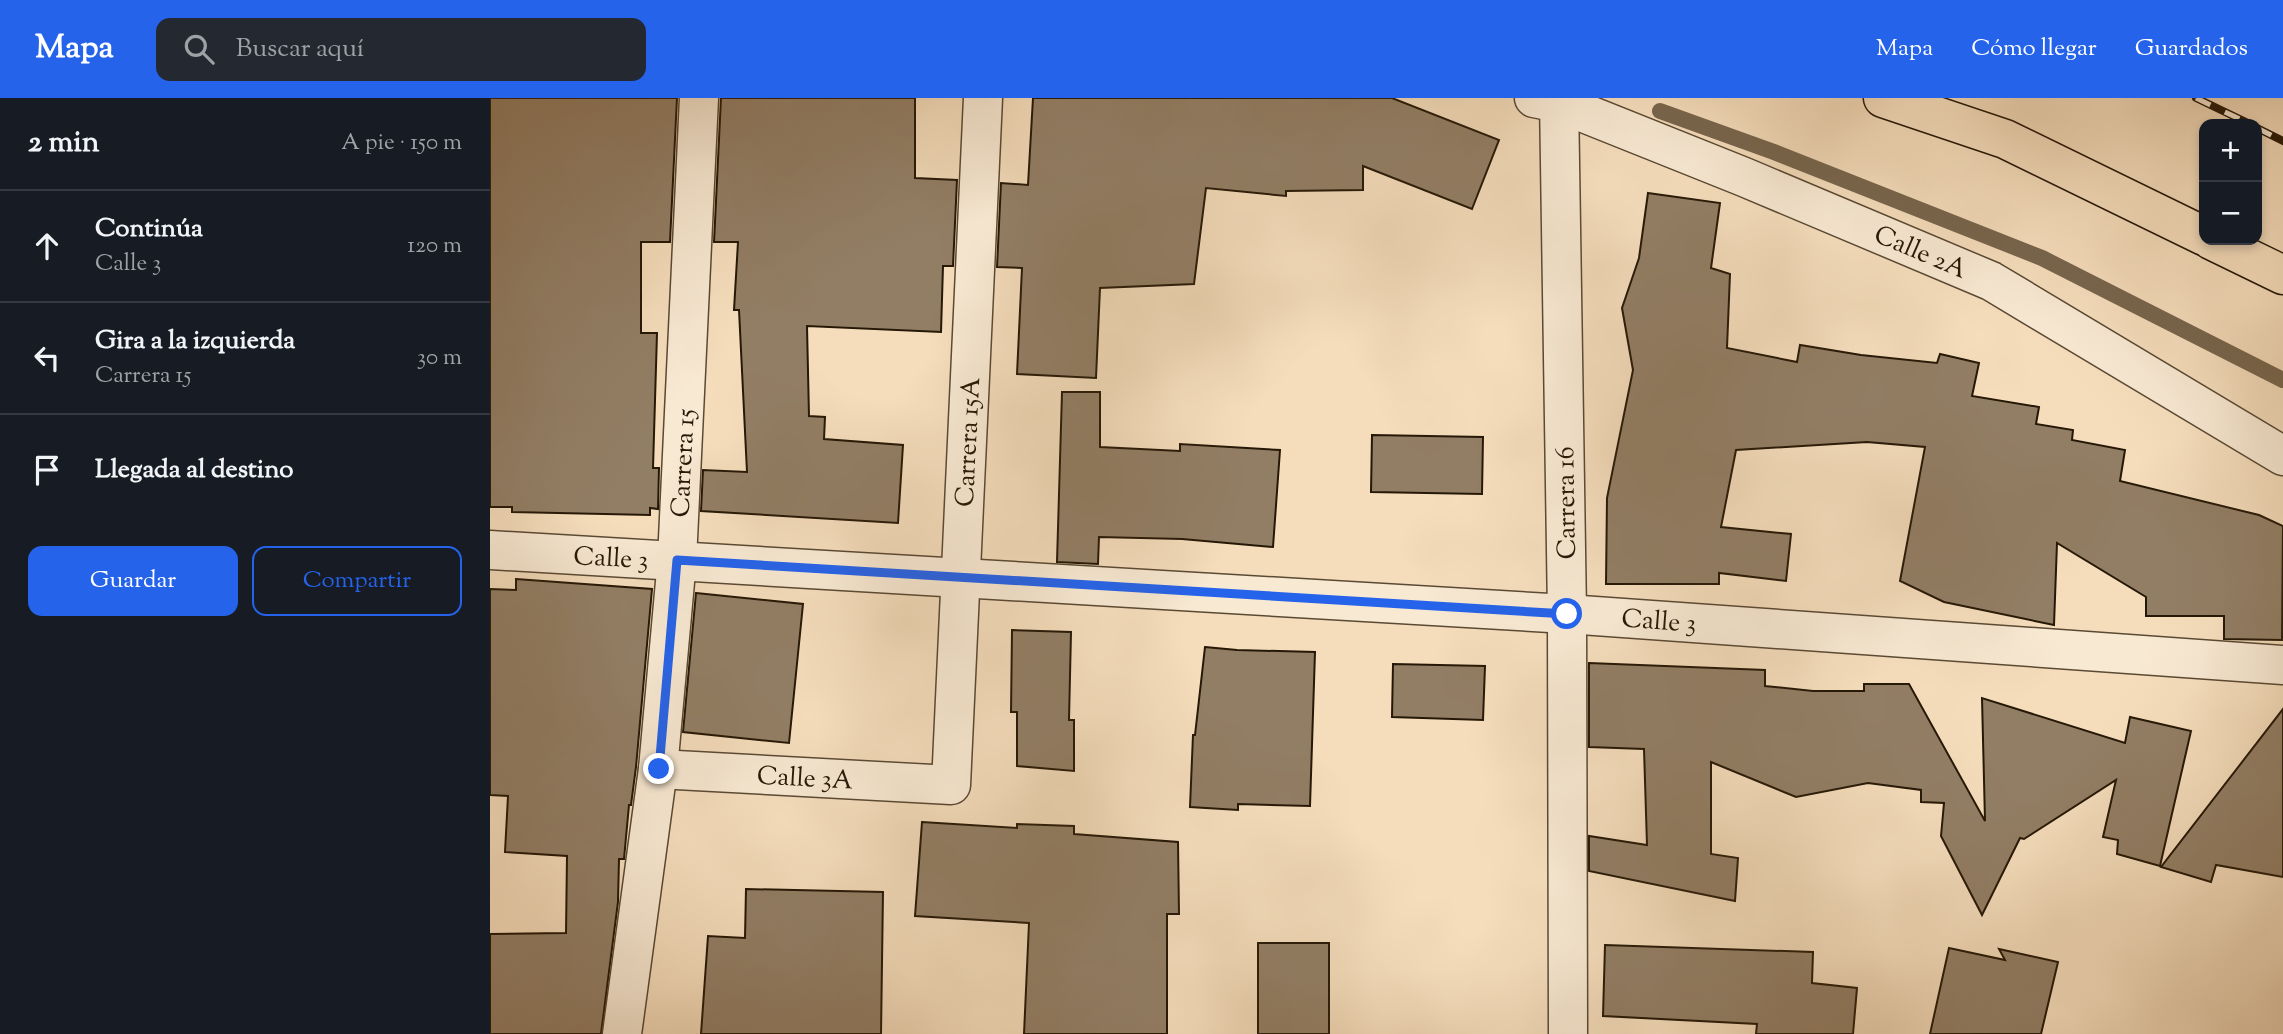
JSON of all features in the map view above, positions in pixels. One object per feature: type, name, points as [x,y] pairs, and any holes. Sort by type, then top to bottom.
[{"type":"main road","points":[[1883,98],[2005,139],[2199,234]]},
{"type":"main road","points":[[2221,245],[2283,275]]},
{"type":"street","name":"Carrera 15","points":[[622,1034],[659,769],[677,560],[699,98]]},
{"type":"street","name":"Carrera 15A","points":[[951,785],[983,98]]},
{"type":"street","name":"Calle 2A","points":[[1551,100],[1744,177],[1991,281],[2283,456]]},
{"type":"street","name":"Carrera 16","points":[[1551,100],[1567,614],[1568,1034]]},
{"type":"street","name":"Calle 3","points":[[490,550],[1567,614],[2283,665]]},
{"type":"street","name":"Calle 3A","points":[[659,769],[951,785]]},
{"type":"building","points":[[490,98],[677,98],[670,242],[641,242],[641,333],[657,333],[653,468],[659,468],[658,509],[650,508],[650,515],[512,512],[512,507],[490,507]]},
{"type":"building","points":[[721,98],[915,98],[915,178],[957,180],[953,266],[943,266],[941,332],[807,326],[809,416],[825,417],[824,439],[903,445],[898,523],[701,511],[703,470],[747,472],[739,310],[734,310],[738,242],[714,242]]},
{"type":"building","points":[[1033,98],[1392,98],[1499,140],[1472,209],[1363,166],[1363,190],[1286,191],[1286,196],[1206,188],[1194,284],[1100,288],[1096,378],[1017,374],[1022,268],[997,267],[1001,183],[1028,185]]},
{"type":"building","points":[[1648,193],[1720,203],[1711,268],[1730,274],[1727,348],[1797,362],[1800,345],[1937,363],[1940,354],[1979,363],[1972,396],[2039,407],[2036,424],[2073,430],[2072,440],[2125,450],[2120,481],[2259,515],[2283,526],[2282,640],[2224,639],[2224,616],[2146,616],[2146,597],[2057,543],[2054,625],[1944,602],[1900,581],[1925,447],[1867,442],[1736,450],[1721,527],[1791,534],[1786,581],[1719,573],[1719,584],[1606,584],[1607,498],[1633,370],[1622,308],[1639,258]]},
{"type":"building","points":[[1062,392],[1100,392],[1100,447],[1180,451],[1180,444],[1280,450],[1273,547],[1182,539],[1099,537],[1098,564],[1057,562]]},
{"type":"building","points":[[1372,435],[1483,437],[1482,494],[1371,492]]},
{"type":"building","points":[[516,579],[652,589],[636,767],[624,859],[619,859],[618,902],[601,1034],[490,1034],[490,934],[566,933],[567,856],[505,852],[508,796],[490,795],[490,589],[516,590]]},
{"type":"building","points":[[696,593],[803,604],[789,743],[683,732]]},
{"type":"building","points":[[1012,630],[1071,632],[1069,720],[1074,720],[1074,771],[1017,766],[1017,712],[1011,712]]},
{"type":"building","points":[[1205,647],[1315,652],[1310,806],[1238,804],[1238,810],[1190,807],[1193,735]]},
{"type":"building","points":[[1589,663],[1765,670],[1765,686],[1813,691],[1864,691],[1864,684],[1909,684],[1985,821],[1982,698],[2125,743],[2130,717],[2191,731],[2160,866],[2117,854],[2118,840],[2103,837],[2116,780],[2024,839],[2020,838],[1982,915],[1941,836],[1944,803],[1921,802],[1921,790],[1868,783],[1796,797],[1711,762],[1711,854],[1738,858],[1735,901],[1589,871],[1589,836],[1647,845],[1644,749],[1589,747]]},
{"type":"building","points":[[1393,664],[1485,666],[1483,720],[1392,717]]},
{"type":"building","points":[[2283,709],[2283,877],[2216,865],[2211,882],[2161,867]]},
{"type":"building","points":[[922,822],[1017,828],[1017,824],[1074,826],[1074,834],[1178,842],[1179,914],[1167,914],[1167,1034],[1024,1034],[1029,923],[915,916]]},
{"type":"building","points":[[746,889],[883,892],[881,1034],[701,1034],[708,936],[745,938]]},
{"type":"building","points":[[1258,943],[1329,943],[1329,1034],[1258,1034]]},
{"type":"building","points":[[1605,945],[1813,952],[1812,983],[1857,988],[1853,1034],[1756,1034],[1757,1024],[1603,1016]]},
{"type":"building","points":[[1949,948],[2005,960],[1999,949],[2058,962],[2041,1034],[1930,1034]]},
{"type":"waterway","points":[[1660,111],[1774,152],[2042,258],[2283,380]]},
{"type":"railway","points":[[2196,98],[2240,119]]},
{"type":"railway","points":[[2262,130],[2283,141]]},
{"type":"route","points":[[659,769],[677,560],[1567,614]]}]
